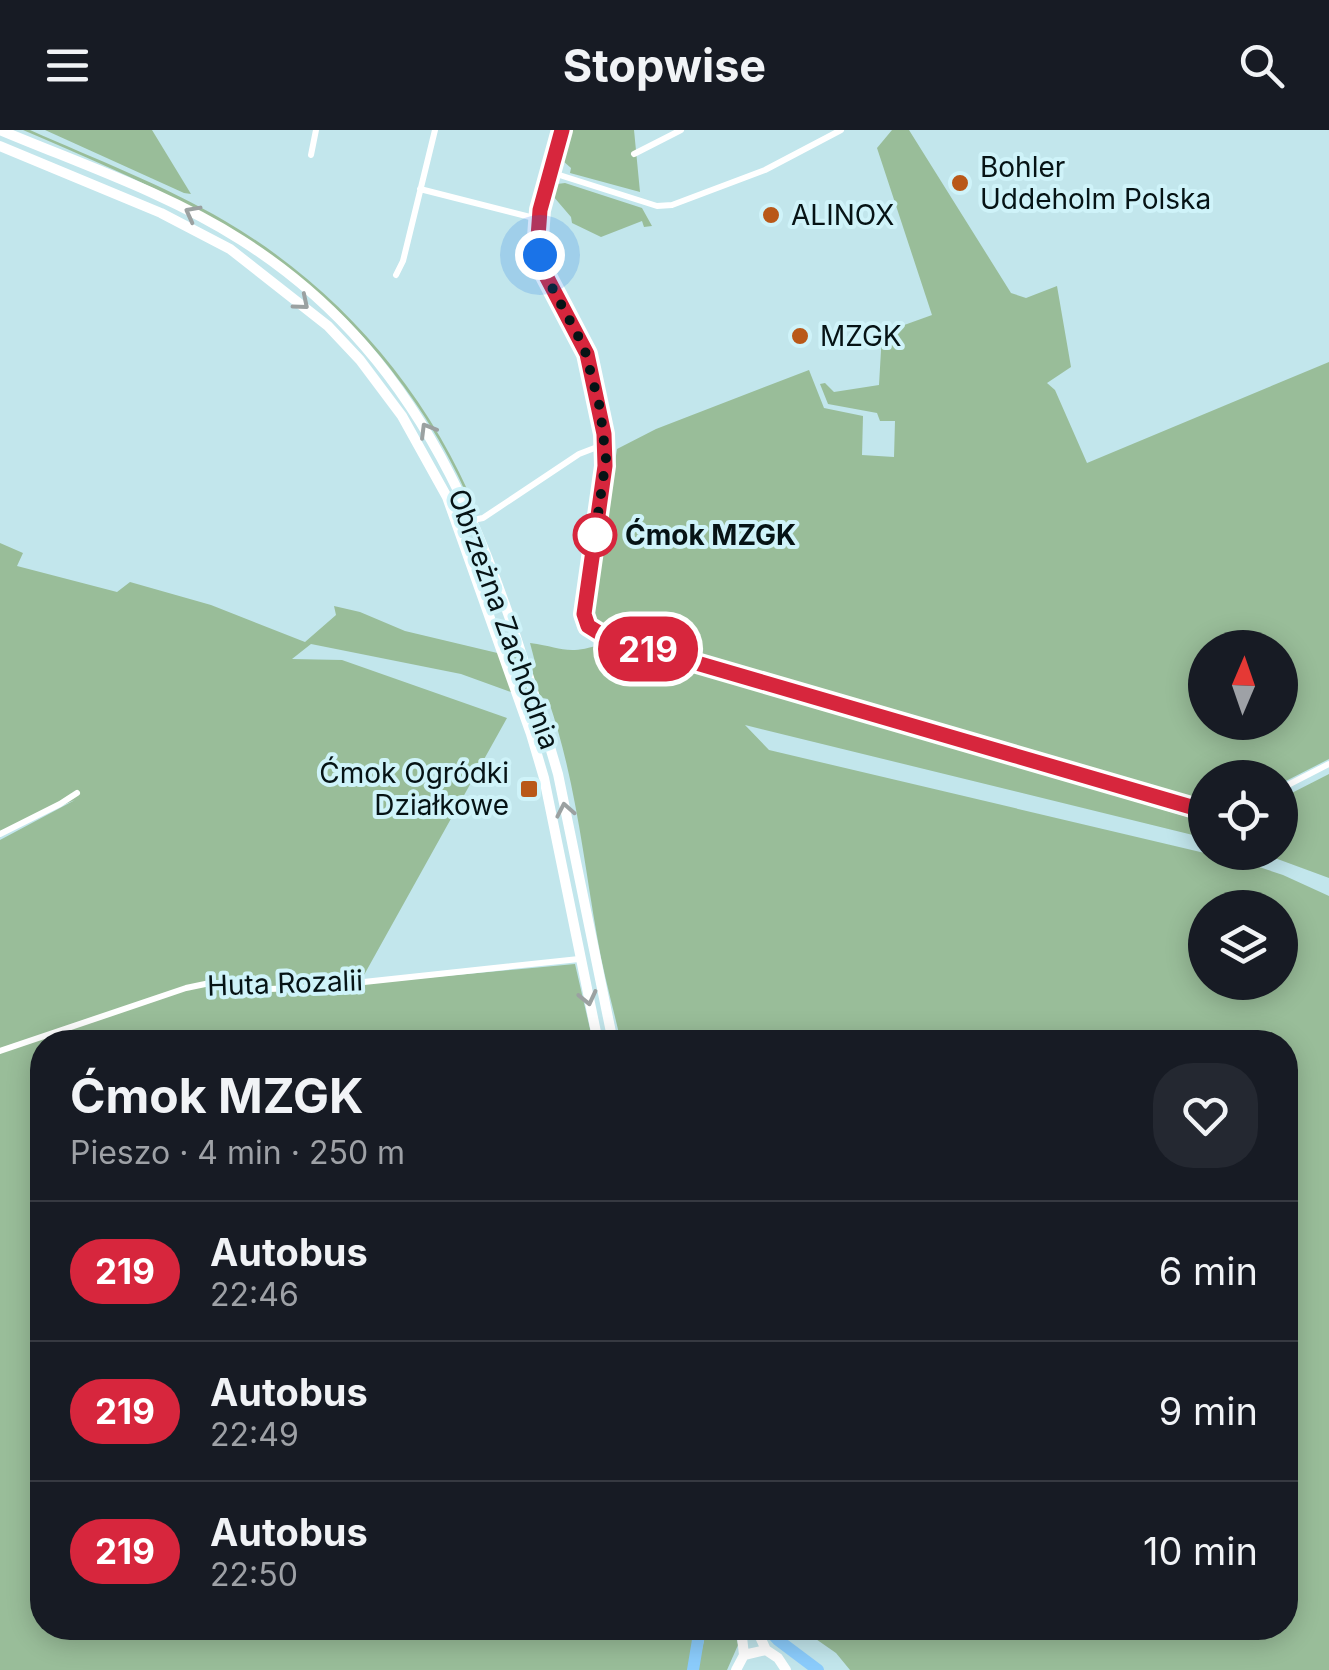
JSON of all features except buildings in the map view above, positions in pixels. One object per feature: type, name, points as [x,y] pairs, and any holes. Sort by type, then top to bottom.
[{"type":"highway","points":[[693,1670],[698,1640]]},
{"type":"highway","points":[[778,1640],[818,1670]]},
{"type":"street","name":"Obrzeżna Zachodnia","points":[[0,130],[192,212],[264,255],[362,341],[406,398],[447,464],[473,520],[519,648],[558,774],[611,1030]]},
{"type":"street","points":[[311,155],[316,130]]},
{"type":"street","points":[[396,274],[403,261],[435,130]]},
{"type":"street","points":[[562,130],[538,219],[538,244],[544,272],[587,354],[605,444],[585,620],[599,634],[1188,806]]},
{"type":"street","points":[[634,154],[682,130]]},
{"type":"street","points":[[550,172],[657,206],[672,204],[792,159],[842,130]]},
{"type":"street","name":"Obrzeżna Zachodnia","points":[[0,146],[161,213],[255,266],[328,326],[387,394],[434,470],[462,534],[531,734],[544,778],[595,1030]]},
{"type":"street","points":[[420,189],[538,219]]},
{"type":"street","points":[[473,520],[483,518],[578,454],[605,444]]},
{"type":"street","points":[[1298,780],[1329,764]]},
{"type":"street","points":[[0,834],[77,793]]},
{"type":"street","name":"Huta Rozalii","points":[[62,1030],[186,988],[210,984],[270,989],[317,987],[579,959]]},
{"type":"street","name":"Huta Rozalii","points":[[0,1051],[30,1041]]},
{"type":"street","points":[[736,1670],[744,1654],[742,1640]]},
{"type":"street","points":[[761,1640],[786,1670]]},
{"type":"street","points":[[744,1654],[766,1650]]},
{"type":"green space","points":[[23,130],[104,162],[202,208],[266,247],[305,277],[375,346],[406,384],[457,467],[477,512],[411,397],[365,339],[324,298],[279,262],[184,203]]},
{"type":"green space","points":[[45,130],[152,130],[191,194],[184,193]]},
{"type":"green space","points":[[572,130],[634,130],[640,192],[570,173],[571,168],[563,161]]},
{"type":"green space","points":[[892,130],[909,130],[1011,293],[1026,298],[1057,286],[1071,367],[1047,383],[1055,390],[1087,463],[1329,362],[1329,759],[1298,775],[1298,760],[1188,760],[1188,801],[609,633],[609,629],[594,620],[592,610],[617,449],[656,429],[809,370],[824,408],[863,416],[862,455],[894,457],[895,421],[880,421],[877,413],[828,404],[820,384],[825,383],[834,392],[879,385],[882,333],[932,315],[877,148]]},
{"type":"green space","points":[[565,183],[642,208],[652,226],[644,227],[642,221],[601,237],[572,223],[553,196],[557,184]]},
{"type":"green space","points":[[0,543],[23,553],[17,566],[117,592],[130,582],[211,605],[305,642],[336,615],[334,606],[405,631],[535,662],[530,643],[572,650],[602,644],[1188,817],[1188,834],[745,725],[769,750],[1188,849],[1188,870],[1268,870],[1329,896],[1329,1670],[850,1670],[836,1653],[817,1640],[1298,1640],[1298,1030],[618,1030],[599,949],[572,787],[548,699],[511,692],[461,674],[311,644],[292,659],[342,660],[507,718],[359,984],[575,964],[590,1030],[30,1030],[30,1640],[693,1640],[688,1670],[0,1670],[0,840],[75,800],[0,831]]},
{"type":"green space","points":[[1329,774],[1329,878],[1298,867],[1298,790]]},
{"type":"green space","points":[[704,1640],[737,1640],[727,1670],[697,1670]]},
{"type":"bus line","name":"219","points":[[562,130],[540,210],[538,237],[544,272],[587,354],[604,434],[605,466],[584,614],[593,632],[1188,806]]},
{"type":"place","name":"Bohler Uddeholm Polska","points":[[960,183]]},
{"type":"place","name":"ALINOX","points":[[771,215]]},
{"type":"place","name":"MZGK","points":[[800,336]]},
{"type":"place","name":"Ćmok MZGK","points":[[595,535]]},
{"type":"place","name":"Ćmok Ogródki Działkowe","points":[[529,789]]},
{"type":"route","points":[[540,255],[554,293],[584,347],[600,408],[606,459],[595,535]]}]
